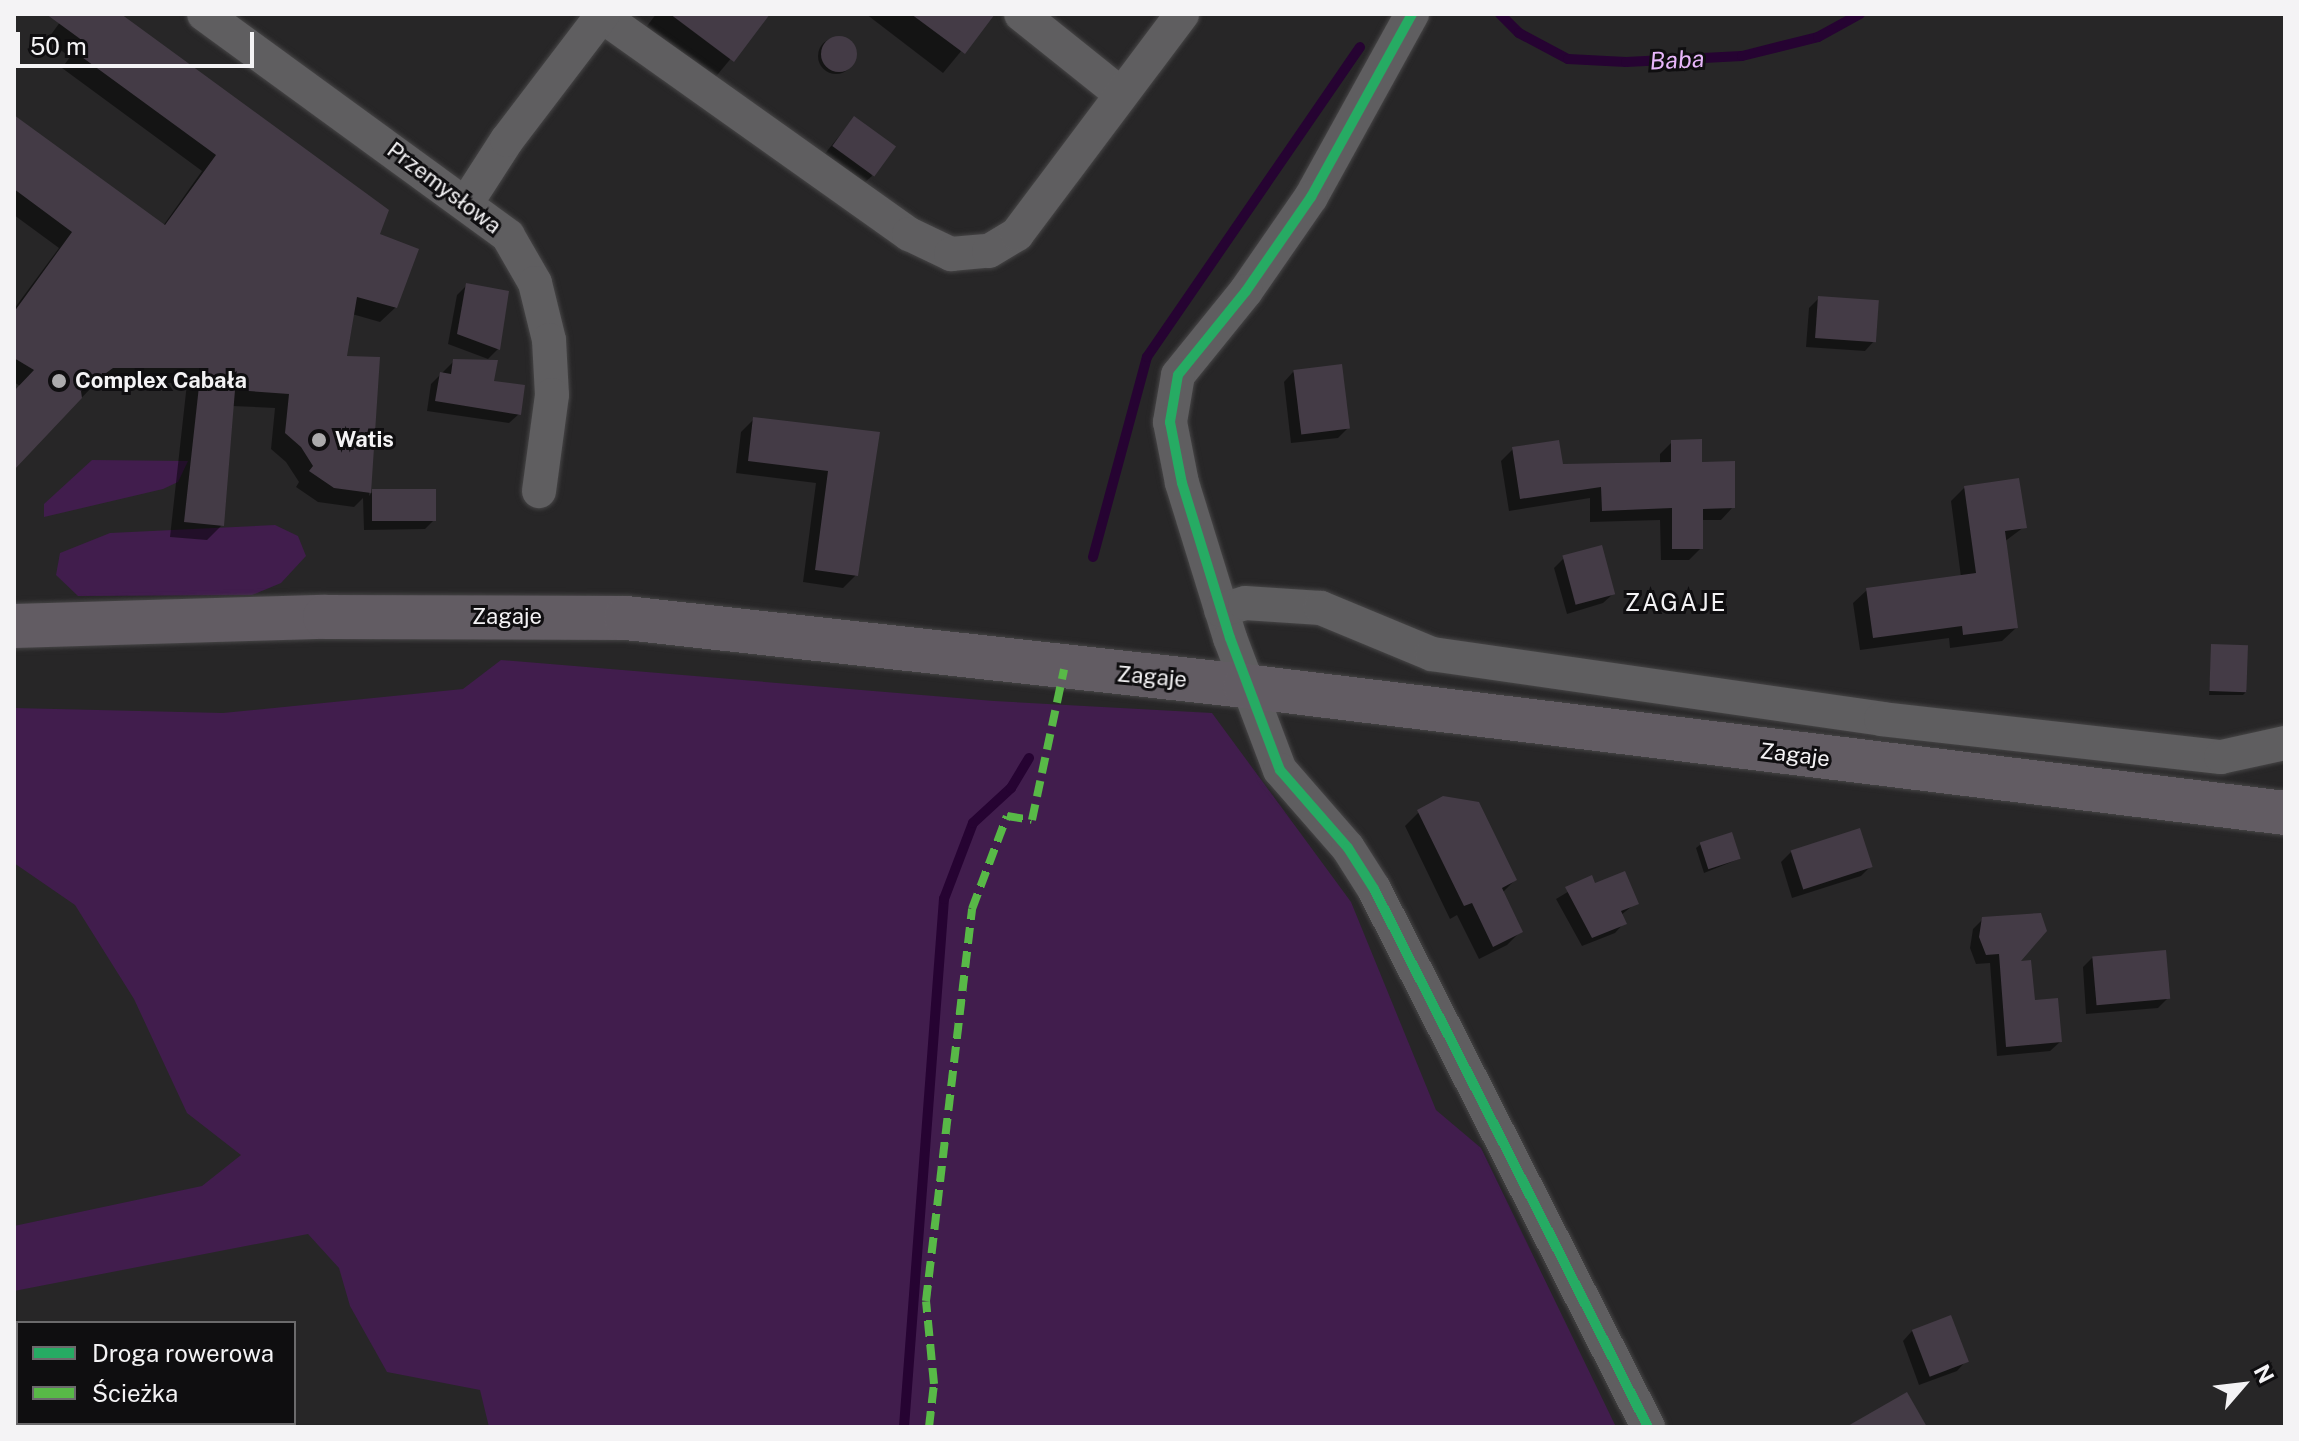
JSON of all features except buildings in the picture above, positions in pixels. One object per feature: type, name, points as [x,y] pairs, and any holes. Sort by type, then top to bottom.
[{"type":"main road","name":"Zagaje","points":[[14,626],[325,617],[626,618],[1245,686],[2285,813]]},
{"type":"street","name":"Przemysłowa","points":[[204,14],[467,202],[508,236],[535,283],[549,340],[552,395],[539,491]]},
{"type":"street","points":[[1021,14],[1121,94]]},
{"type":"street","points":[[467,202],[507,140],[602,15],[909,234],[951,254],[989,251],[1017,234],[1182,14]]},
{"type":"street","points":[[1412,14],[1311,197],[1246,291],[1178,375],[1170,422],[1182,483],[1245,686],[1280,770],[1348,848],[1374,889],[1648,1427]]},
{"type":"street","points":[[1221,610],[1245,603],[1321,608],[1432,654],[1881,719],[2221,757],[2285,743]]},
{"type":"shaded area","points":[[92,460],[188,461],[178,482],[163,489],[44,517],[44,504]]},
{"type":"shaded area","points":[[275,525],[298,536],[306,556],[281,583],[252,595],[78,596],[56,575],[60,553],[110,533]]},
{"type":"shaded area","points":[[501,660],[994,701],[1212,713],[1351,902],[1436,1110],[1481,1148],[1616,1427],[489,1427],[480,1390],[387,1372],[350,1306],[339,1268],[308,1234],[14,1291],[14,1226],[202,1186],[241,1155],[187,1113],[134,999],[75,905],[14,863],[14,708],[223,713],[463,689]]},
{"type":"waterway","name":"Baba","points":[[1500,14],[1519,33],[1568,59],[1626,62],[1742,56],[1818,37],[1860,14]]},
{"type":"waterway","points":[[1093,557],[1147,357],[1360,47]]},
{"type":"waterway","points":[[904,1427],[944,899],[973,823],[1011,788],[1029,758]]},
{"type":"marked path","points":[[929,1427],[934,1384],[926,1301],[972,909],[1007,816],[1032,820],[1064,669]]},
{"type":"cycle path","points":[[1412,14],[1311,197],[1246,291],[1178,375],[1170,422],[1182,483],[1230,638],[1280,770],[1348,848],[1374,889],[1648,1427]]},
{"type":"place","name":"Complex Cabała","points":[[59,381]]},
{"type":"place","name":"Watis","points":[[319,440]]},
{"type":"district","name":"ZAGAJE","points":[[1676,603]]}]
